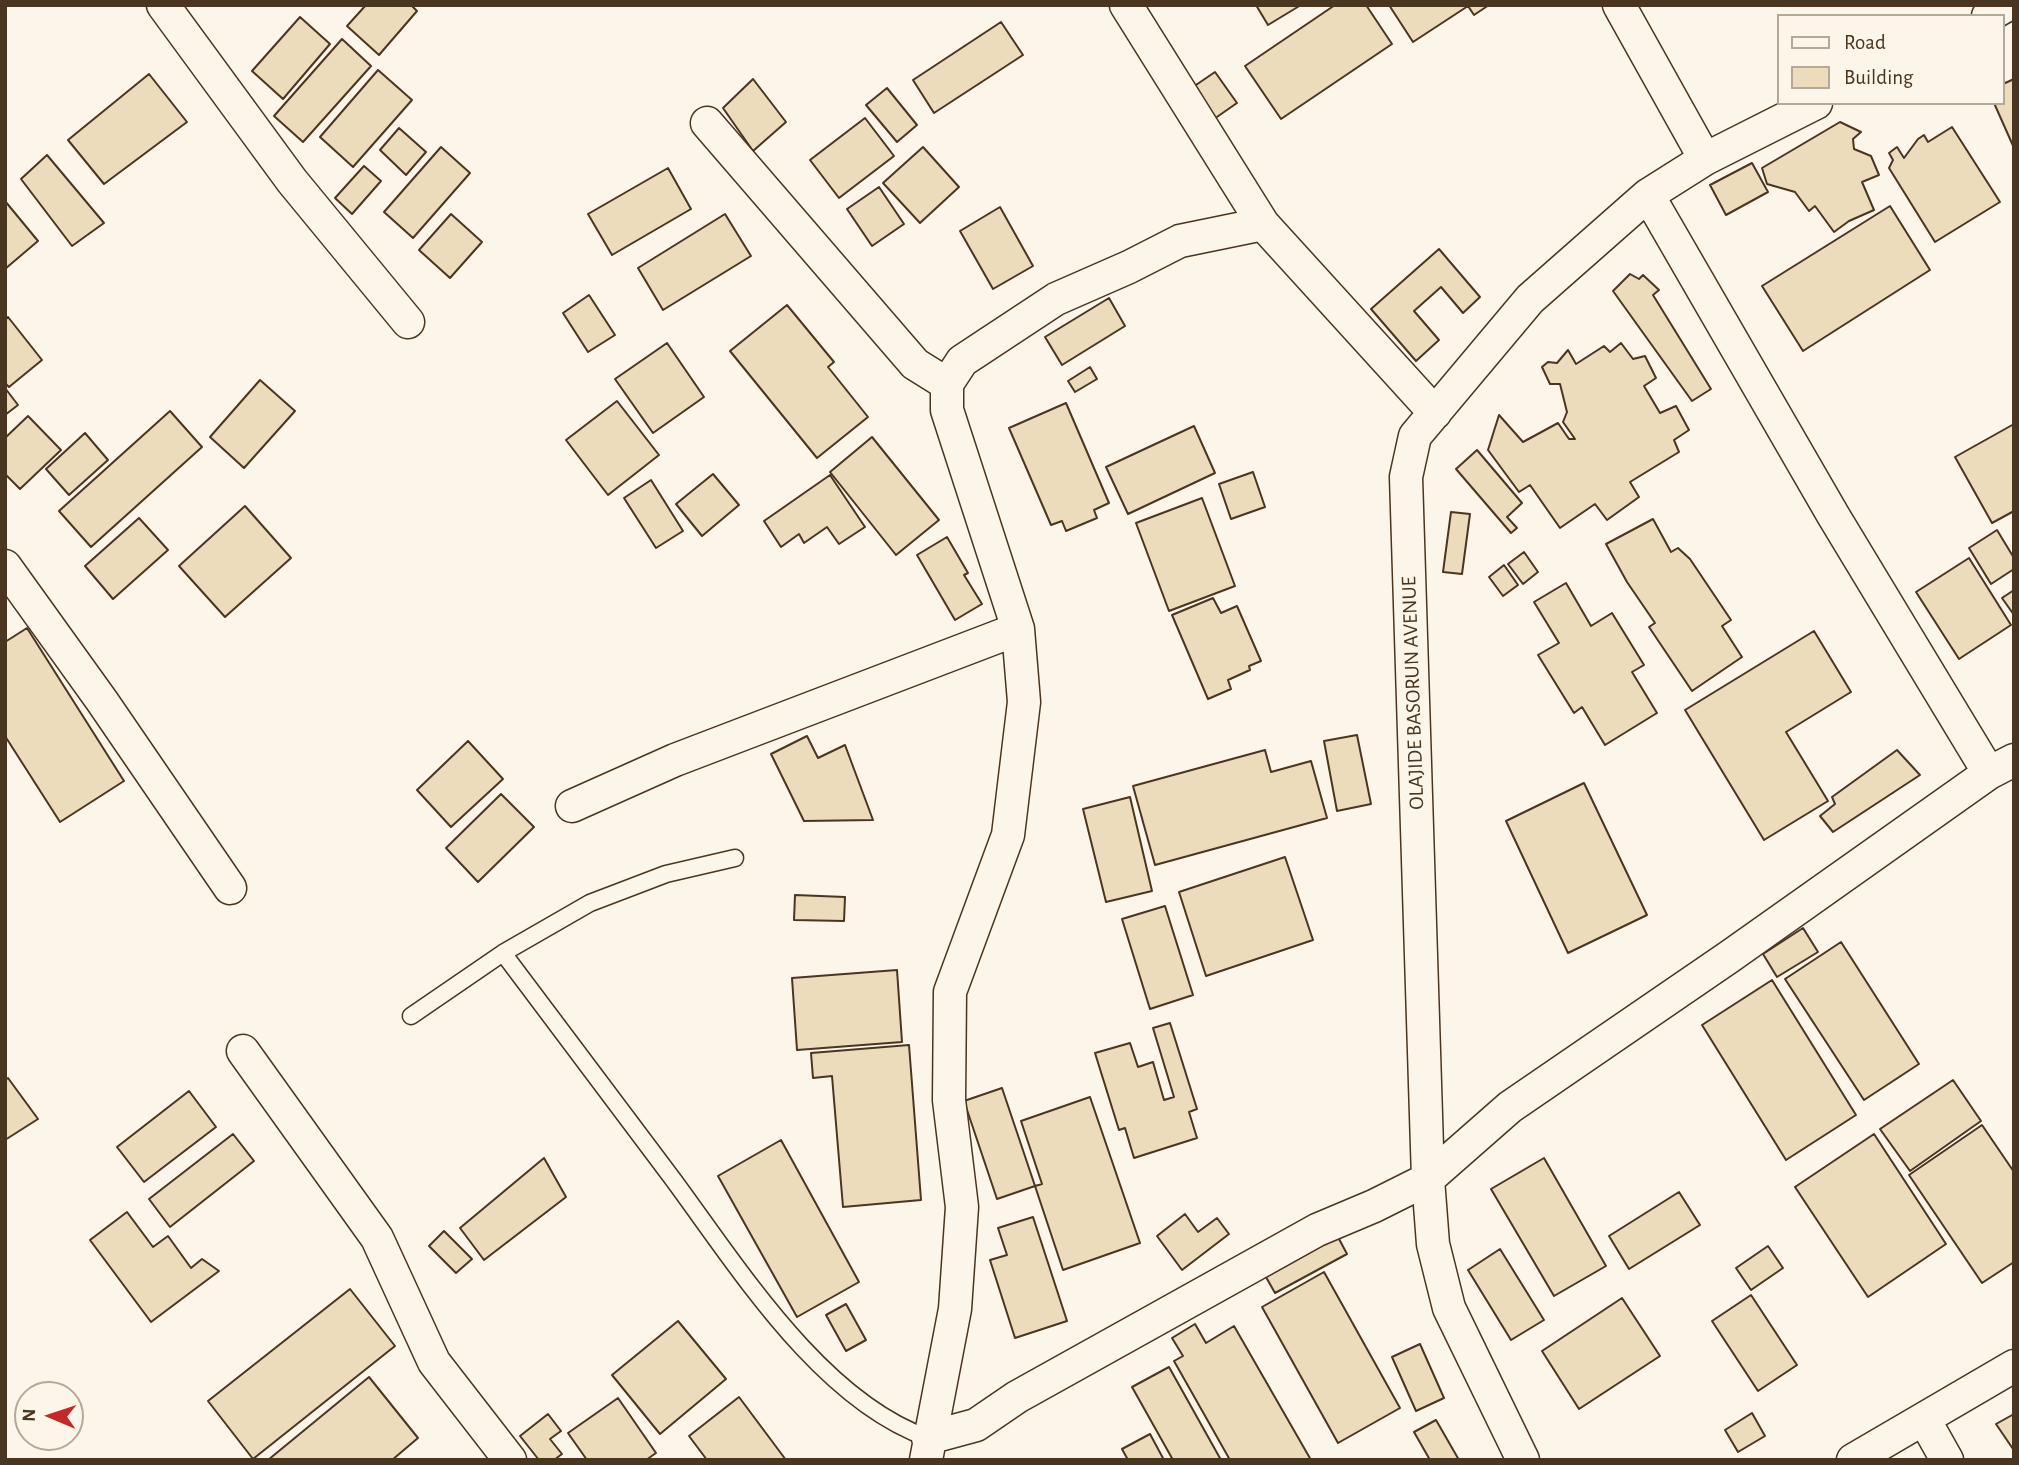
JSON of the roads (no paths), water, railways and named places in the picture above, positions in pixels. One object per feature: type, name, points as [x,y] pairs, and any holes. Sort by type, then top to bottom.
[{"type":"street","points":[[163,5],[292,181],[408,322]]},
{"type":"street","points":[[1126,5],[1263,224],[1435,413]]},
{"type":"street","points":[[1619,5],[1705,159]]},
{"type":"street","points":[[1991,14],[2007,5]]},
{"type":"street","name":"OLAJIDE BASORUN AVENUE","points":[[1523,1460],[1448,1308],[1433,1244],[1428,1179],[1406,477],[1415,436],[1530,299],[1648,195],[1705,159],[1812,105]]},
{"type":"street","points":[[707,123],[915,364],[947,384]]},
{"type":"street","points":[[927,1449],[976,1424],[1017,1397],[1317,1230],[1428,1179],[1510,1107],[1730,957],[2001,766],[1832,514],[1648,195]]},
{"type":"street","points":[[927,1449],[955,1309],[962,1207],[949,1100],[950,992],[1008,835],[1024,702],[1018,629],[947,410],[947,384],[962,361],[1056,299],[1180,241],[1263,224]]},
{"type":"street","points":[[5,566],[102,701],[230,888]]},
{"type":"street","points":[[572,806],[675,760],[1018,629]]},
{"type":"street","points":[[243,1051],[377,1238],[434,1362],[510,1460]]},
{"type":"street","points":[[1853,1460],[2014,1366]]},
{"type":"street","points":[[1924,1419],[1947,1460]]},
{"type":"lane","points":[[411,1016],[503,953],[590,903],[667,874],[735,858]]},
{"type":"lane","points":[[503,953],[791,1336],[873,1410],[903,1429],[927,1449]]}]
